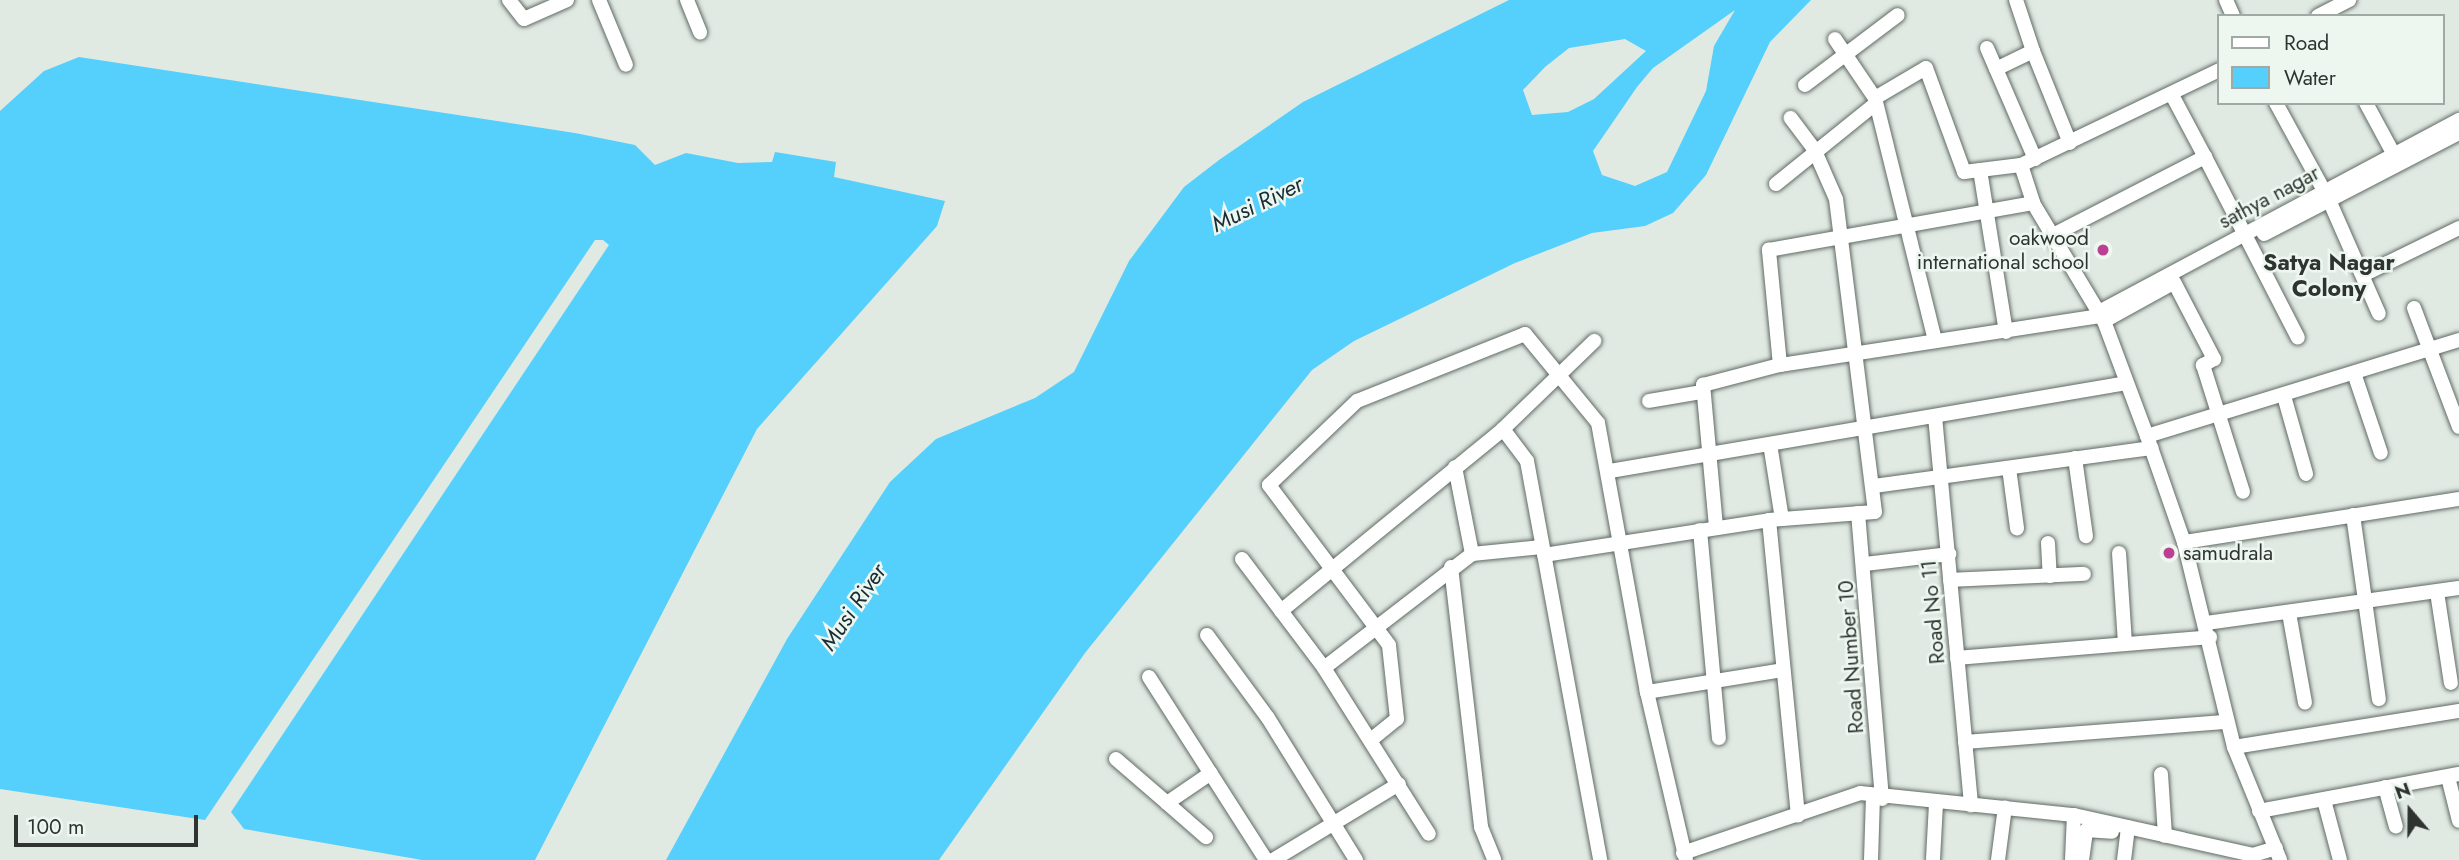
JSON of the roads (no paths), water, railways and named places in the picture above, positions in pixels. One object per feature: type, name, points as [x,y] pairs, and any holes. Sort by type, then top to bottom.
[{"type":"street","points":[[509,0],[524,19],[567,0]]},
{"type":"street","points":[[599,0],[626,65]]},
{"type":"street","points":[[688,0],[700,33]]},
{"type":"street","points":[[2017,0],[2033,51],[2070,143]]},
{"type":"street","points":[[2322,14],[2349,0]]},
{"type":"street","points":[[1805,85],[1898,15]]},
{"type":"street","points":[[1835,39],[1875,102],[1911,226],[1935,341]]},
{"type":"street","points":[[1987,48],[2028,162],[2033,203],[2056,234],[2101,316],[2149,442],[2184,542],[2208,630],[2234,747],[2278,854],[2190,853],[2165,836],[2088,829],[2078,838],[2072,860]]},
{"type":"street","points":[[1996,69],[2033,51]]},
{"type":"street","points":[[1776,184],[1814,149],[1875,102],[1926,68],[1964,172],[2028,162],[2218,71]]},
{"type":"street","points":[[2172,95],[2248,237],[2298,338]]},
{"type":"street","points":[[2277,105],[2326,196],[2379,314]]},
{"type":"street","points":[[2367,105],[2393,153]]},
{"type":"street","points":[[1324,668],[1451,567],[1472,554],[1543,551],[1776,519],[1875,512],[1860,354],[1836,200],[1814,149],[1791,118]]},
{"type":"street","name":"sathya nagar","points":[[2326,196],[2393,153],[2459,120]]},
{"type":"street","name":"sathya nagar","points":[[2101,316],[2326,196],[2459,134]]},
{"type":"street","points":[[2056,234],[2205,157]]},
{"type":"street","points":[[1980,170],[2006,332]]},
{"type":"street","points":[[1780,365],[1766,253],[2033,203]]},
{"type":"street","points":[[2363,275],[2459,228]]},
{"type":"street","name":"sathya nagar","points":[[2101,316],[2174,282],[2248,237]]},
{"type":"street","points":[[2174,282],[2214,359],[2203,365],[2221,413],[2243,492]]},
{"type":"street","points":[[2414,308],[2459,427]]},
{"type":"street","points":[[1716,527],[1701,392],[1708,382],[1780,365],[2101,316]]},
{"type":"street","points":[[1372,739],[1397,719],[1389,645],[1379,626],[1269,485],[1357,401],[1525,334],[1598,423],[1610,471],[1647,692],[1684,856],[1860,793],[1877,798],[2006,807],[2074,815],[2127,831]]},
{"type":"street","points":[[1874,486],[2075,458],[2149,442],[2221,413],[2284,396],[2459,340]]},
{"type":"street","points":[[1281,611],[1503,429],[1559,378],[1594,341]]},
{"type":"street","points":[[2354,373],[2381,453]]},
{"type":"street","points":[[1610,471],[2127,383]]},
{"type":"street","points":[[1649,401],[1701,392]]},
{"type":"street","points":[[2284,396],[2306,474]]},
{"type":"street","name":"Road No 11","points":[[1935,416],[1971,805]]},
{"type":"street","points":[[1503,429],[1527,461],[1600,860]]},
{"type":"street","points":[[1770,444],[1783,670],[1798,816]]},
{"type":"street","points":[[2075,458],[2086,536]]},
{"type":"street","points":[[1455,467],[1472,554]]},
{"type":"street","points":[[2008,468],[2017,528]]},
{"type":"street","points":[[2184,542],[2459,499]]},
{"type":"street","name":"Road Number 10","points":[[1858,513],[1865,564],[1877,798],[1871,860]]},
{"type":"street","points":[[2353,515],[2363,603],[2379,699]]},
{"type":"street","points":[[1700,530],[1718,738]]},
{"type":"street","points":[[2048,543],[2050,576]]},
{"type":"street","points":[[2119,553],[2125,644]]},
{"type":"street","points":[[1865,564],[1949,554]]},
{"type":"street","points":[[1242,559],[1324,668],[1372,739],[1429,834]]},
{"type":"street","points":[[1451,567],[1480,827],[1494,860]]},
{"type":"street","points":[[1950,580],[2084,574]]},
{"type":"street","points":[[1958,658],[2125,644],[2289,613],[2459,588]]},
{"type":"street","points":[[2437,592],[2451,683]]},
{"type":"street","points":[[2289,613],[2305,703]]},
{"type":"street","points":[[1208,635],[1335,823],[1356,860]]},
{"type":"street","points":[[1647,692],[1713,679],[1783,670]]},
{"type":"street","points":[[1149,677],[1266,860]]},
{"type":"street","points":[[2234,747],[2459,711]]},
{"type":"street","points":[[1965,742],[2227,722]]},
{"type":"street","points":[[1116,759],[1206,838]]},
{"type":"street","points":[[1167,803],[1211,773]]},
{"type":"street","points":[[2161,774],[2165,836]]},
{"type":"street","points":[[2259,811],[2454,775],[2459,821]]},
{"type":"street","points":[[1273,860],[1399,784]]},
{"type":"street","points":[[2385,787],[2396,827]]},
{"type":"street","points":[[2324,800],[2340,860]]},
{"type":"street","points":[[1933,859],[1936,803]]},
{"type":"street","points":[[1998,860],[2006,807]]},
{"type":"street","points":[[2074,815],[2082,860]]},
{"type":"street","points":[[2124,860],[2127,831]]},
{"type":"water","name":"Musi River","points":[[1509,0],[1811,0],[1770,42],[1706,175],[1673,213],[1645,226],[1592,233],[1515,263],[1354,341],[1312,370],[1085,653],[939,860],[666,860],[787,639],[890,482],[936,439],[1035,398],[1074,372],[1129,261],[1184,187],[1303,102]],"holes":[[[1735,10],[1714,46],[1706,91],[1667,172],[1635,186],[1602,175],[1593,151],[1637,87],[1653,68]],[[1625,39],[1646,51],[1594,99],[1568,112],[1532,115],[1523,90],[1545,67],[1569,48]]]},
{"type":"water","points":[[79,57],[575,133],[635,145],[655,165],[686,153],[738,163],[772,162],[775,152],[836,162],[834,177],[945,201],[937,226],[757,429],[535,860],[422,860],[244,829],[231,812],[609,245],[603,240],[595,240],[205,820],[0,789],[0,111],[44,71]]},
{"type":"place","name":"oakwood international school","points":[[2103,250]]},
{"type":"place","name":"samudrala","points":[[2169,553]]},
{"type":"district","name":"Satya Nagar Colony","points":[[2329,275]]}]
